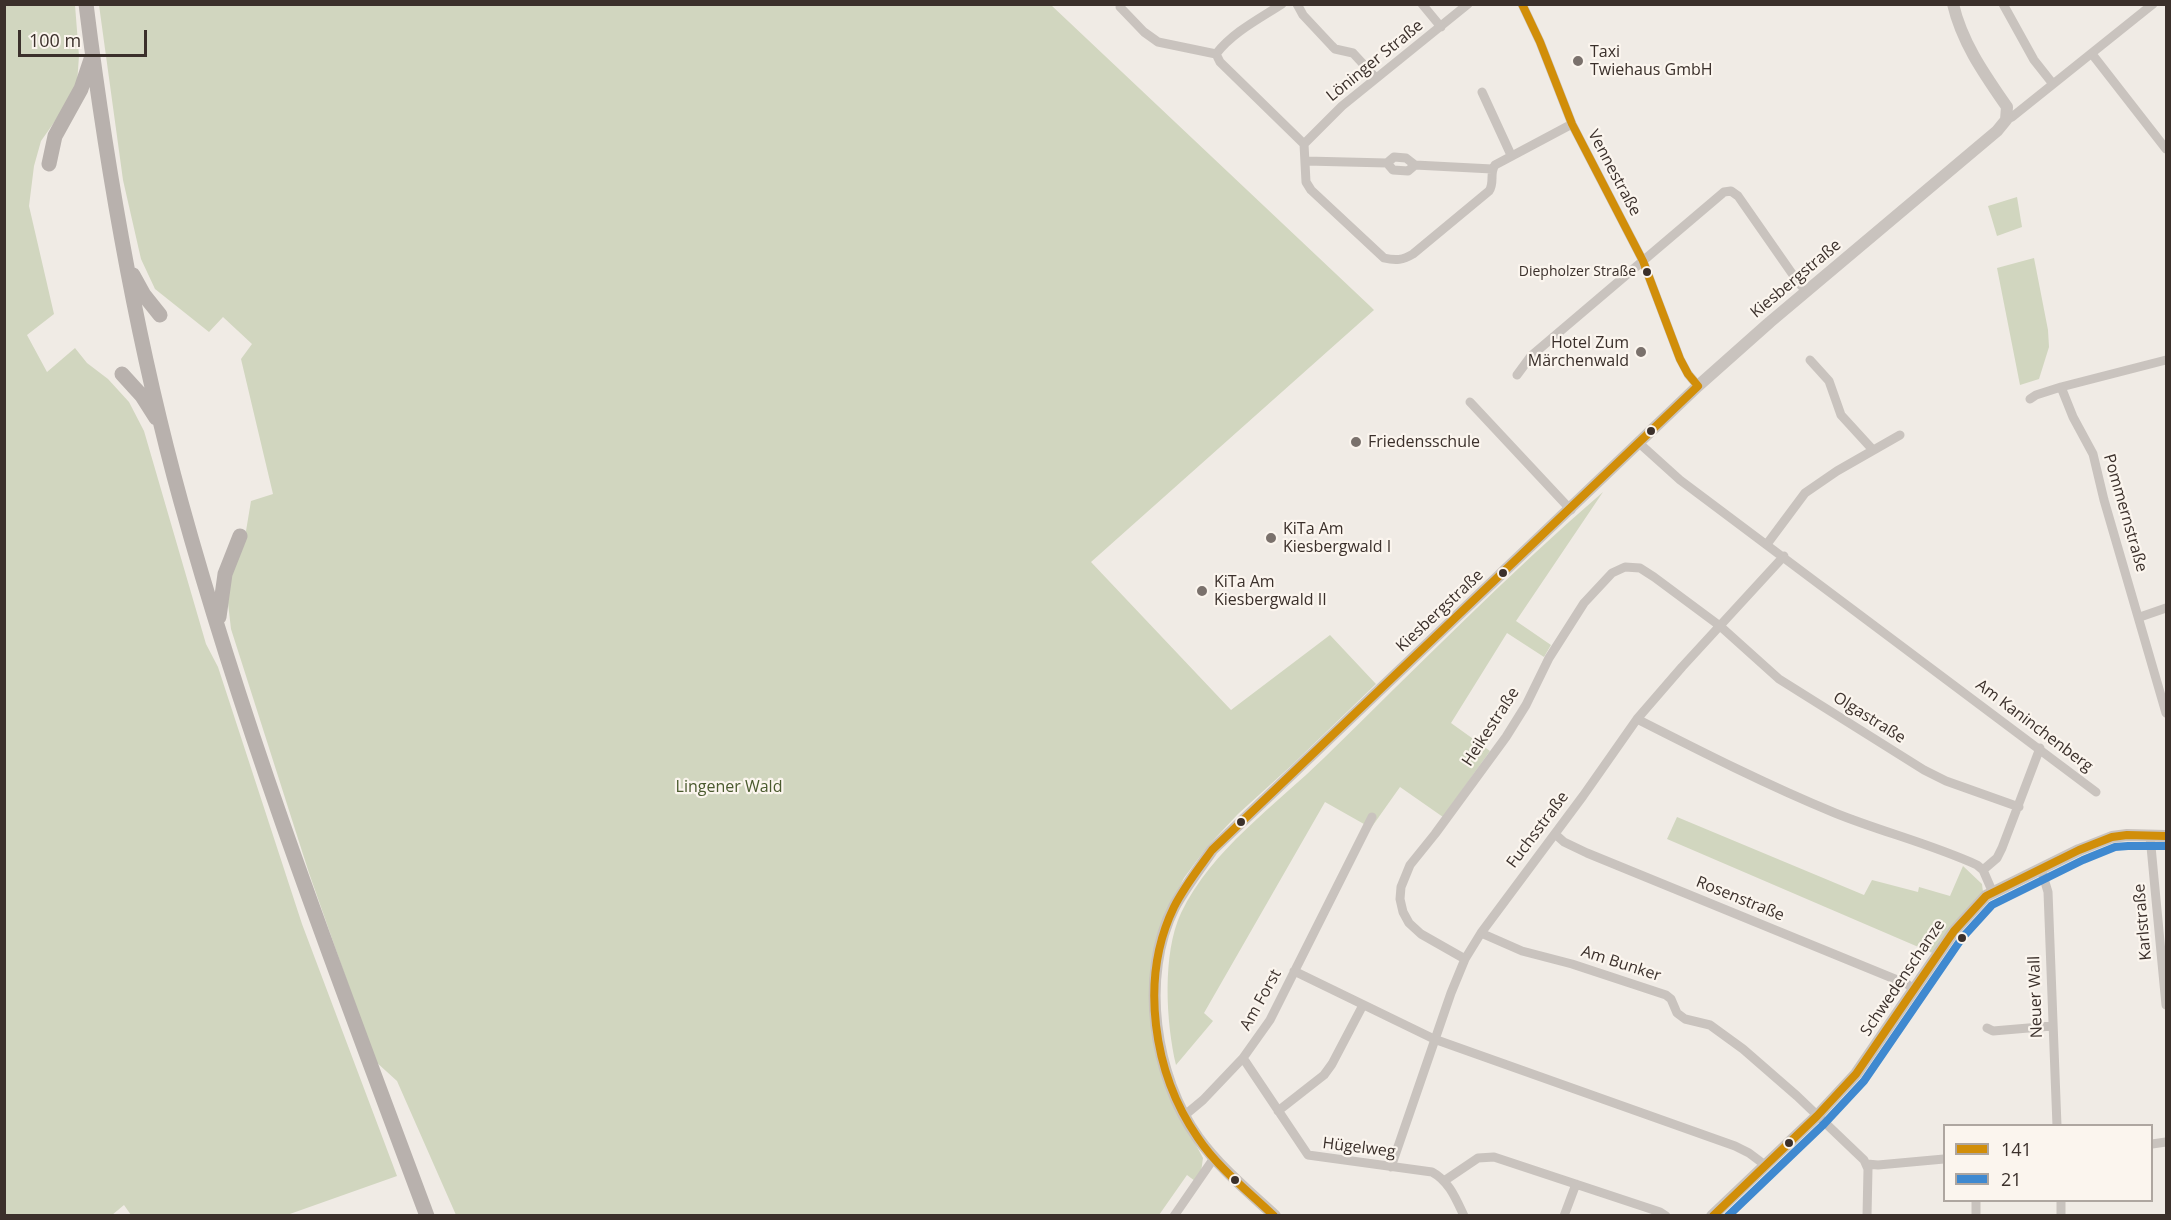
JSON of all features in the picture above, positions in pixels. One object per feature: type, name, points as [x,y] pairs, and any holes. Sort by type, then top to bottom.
[{"type":"main road","points":[[86,4],[92,56],[125,262],[181,502],[218,629],[331,959],[427,1215]]},
{"type":"main road","points":[[49,164],[55,136],[81,89],[92,56]]},
{"type":"main road","points":[[125,262],[144,295],[160,315]]},
{"type":"main road","points":[[122,374],[142,396],[162,428]]},
{"type":"main road","points":[[218,629],[220,598],[225,574],[240,536]]},
{"type":"street","points":[[1216,54],[1243,29],[1282,4]]},
{"type":"street","points":[[1297,4],[1303,15],[1335,49],[1353,53],[1376,78]]},
{"type":"street","points":[[1422,4],[1441,27]]},
{"type":"street","name":"Löninger Straße","points":[[1304,144],[1342,106],[1468,4]]},
{"type":"street","name":"Vennestraße","points":[[1522,4],[1540,42],[1572,124],[1643,261],[1680,359],[1698,386]]},
{"type":"street","points":[[1953,4],[1974,57],[2007,107],[2006,120]]},
{"type":"street","points":[[2004,4],[2034,60],[2053,84]]},
{"type":"street","name":"Kiesbergstraße","points":[[1275,1215],[1214,1158],[1197,1136],[1175,1098],[1166,1077],[1158,1042],[1155,975],[1162,941],[1173,909],[1212,850],[1571,510],[1698,386],[1997,131],[2006,120],[2153,4]]},
{"type":"street","points":[[1120,7],[1138,27],[1158,42],[1216,54]]},
{"type":"street","points":[[1216,54],[1220,62],[1304,144],[1306,182],[1311,190],[1384,258],[1392,260],[1413,254],[1489,191],[1492,187],[1492,169]]},
{"type":"street","points":[[2092,54],[2166,149]]},
{"type":"street","points":[[1482,92],[1511,155]]},
{"type":"street","points":[[1306,161],[1387,164],[1394,158],[1406,158],[1415,165],[1492,169],[1511,155],[1572,124]]},
{"type":"street","points":[[1517,375],[1531,356],[1724,192],[1731,191],[1738,196],[1807,292]]},
{"type":"street","points":[[1810,360],[1829,381],[1841,415],[1873,450]]},
{"type":"street","points":[[2030,399],[2061,387],[2166,360]]},
{"type":"street","name":"Pommernstraße","points":[[2061,387],[2073,417],[2093,454],[2104,500],[2140,617],[2166,713]]},
{"type":"street","points":[[1470,402],[1571,510]]},
{"type":"street","points":[[1767,544],[1805,493],[1837,471],[1900,435]]},
{"type":"street","name":"Am Kaninchenberg","points":[[1639,443],[1680,480],[2096,792]]},
{"type":"street","name":"Fuchsstraße","points":[[1391,1167],[1434,1039],[1465,959],[1481,933],[1637,719],[1784,556]]},
{"type":"street","name":"Heikestraße","points":[[1465,959],[1421,934],[1409,923],[1403,912],[1400,898],[1401,887],[1410,865],[1516,721],[1549,658],[1584,603],[1612,573],[1625,567],[1640,568],[1720,626]]},
{"type":"street","points":[[2140,617],[2166,608]]},
{"type":"street","name":"Olgastraße","points":[[1720,626],[1779,679],[1924,770],[1954,784],[2019,807]]},
{"type":"street","points":[[1637,719],[1719,762],[1833,812],[1957,856],[1983,870],[1993,893]]},
{"type":"street","points":[[1983,870],[1997,858],[2019,807],[2040,748]]},
{"type":"street","name":"Am Forst","points":[[1185,1115],[1203,1100],[1243,1058],[1270,1020],[1372,817]]},
{"type":"street","name":"Rosenstraße","points":[[1555,834],[1564,842],[1587,853],[1907,984],[1915,990]]},
{"type":"street","name":"Karlstraße","points":[[2150,836],[2166,1005]]},
{"type":"street","name":"Schwedenschanze","points":[[1712,1215],[1817,1116],[1856,1074],[1967,915],[1986,896],[2079,850],[2112,837],[2166,836]]},
{"type":"street","name":"Neuer Wall","points":[[2041,869],[2048,892],[2057,1124]]},
{"type":"street","name":"Am Bunker","points":[[1481,933],[1522,951],[1572,964],[1666,994],[1671,999],[1677,1013],[1685,1019],[1710,1025],[1725,1034],[1791,1090],[1867,1164]]},
{"type":"street","points":[[1294,971],[1434,1039],[1735,1146],[1765,1165]]},
{"type":"street","points":[[1278,1111],[1324,1075],[1363,1005]]},
{"type":"street","points":[[1987,1028],[1993,1031],[2052,1026]]},
{"type":"street","name":"Hügelweg","points":[[1243,1058],[1308,1155],[1431,1172],[1444,1181]]},
{"type":"street","points":[[1464,1215],[1444,1181],[1478,1158],[1487,1157],[1500,1158],[1666,1215]]},
{"type":"street","points":[[1174,1215],[1214,1158]]},
{"type":"street","points":[[1867,1215],[1867,1164],[1943,1159]]},
{"type":"street","points":[[1564,1215],[1576,1184]]},
{"type":"green space","points":[[5,5],[75,5],[79,56],[77,84],[67,104],[41,141],[34,166],[29,206],[54,314],[27,335],[47,372],[75,348],[87,363],[108,379],[129,402],[144,431],[206,644],[218,667],[302,924],[397,1176],[287,1215],[131,1215],[124,1205],[112,1215],[5,1216]]},
{"type":"green space","name":"Lingener Wald","points":[[99,5],[1051,5],[1374,310],[1091,562],[1231,710],[1330,635],[1376,684],[1238,814],[1207,847],[1184,878],[1169,908],[1155,974],[1171,1098],[1203,1158],[1201,1172],[1195,1181],[1187,1175],[1159,1215],[456,1215],[397,1081],[375,1061],[309,873],[231,629],[228,603],[231,575],[244,543],[251,501],[273,494],[241,359],[252,344],[223,317],[209,332],[155,289],[141,259],[123,180]]},
{"type":"green space","points":[[2017,197],[2022,227],[1997,236],[1988,206]]},
{"type":"green space","points":[[2034,258],[2048,330],[2049,347],[2039,379],[2020,385],[1997,268]]},
{"type":"green space","points":[[1603,492],[1516,621],[1551,645],[1544,657],[1507,633],[1451,723],[1490,751],[1443,817],[1400,787],[1371,828],[1325,802],[1204,1013],[1213,1021],[1176,1065],[1168,1009],[1168,968],[1175,930],[1181,913],[1194,890],[1227,848],[1246,829],[1325,757],[1496,589]]},
{"type":"green space","points":[[1677,817],[1864,895],[1872,880],[1918,892],[1919,887],[1950,896],[1963,866],[1982,884],[1983,892],[1937,955],[1667,839]]},
{"type":"transit line","name":"141","points":[[1522,4],[1540,42],[1572,124],[1643,261],[1680,359],[1698,386]]},
{"type":"transit line","name":"141","points":[[1274,1216],[1206,1149],[1183,1112],[1170,1085],[1161,1055],[1154,995],[1163,935],[1174,907],[1212,850],[1698,386]]},
{"type":"transit line","name":"141","points":[[1713,1216],[1817,1116],[1856,1074],[1954,931],[1986,896],[2079,850],[2112,837],[2166,836]]},
{"type":"transit line","name":"21","points":[[1728,1216],[1824,1124],[1864,1081],[1962,938],[1992,905],[2083,860],[2115,847],[2166,846]]},
{"type":"place","name":"Taxi Twiehaus GmbH","points":[[1578,61]]},
{"type":"place","name":"Diepholzer Straße","points":[[1647,272]]},
{"type":"place","name":"Hotel Zum Märchenwald","points":[[1641,352]]},
{"type":"place","name":"Friedensschule","points":[[1356,442]]},
{"type":"place","name":"KiTa Am Kiesbergwald I","points":[[1271,538]]},
{"type":"place","name":"KiTa Am Kiesbergwald II","points":[[1202,591]]}]
